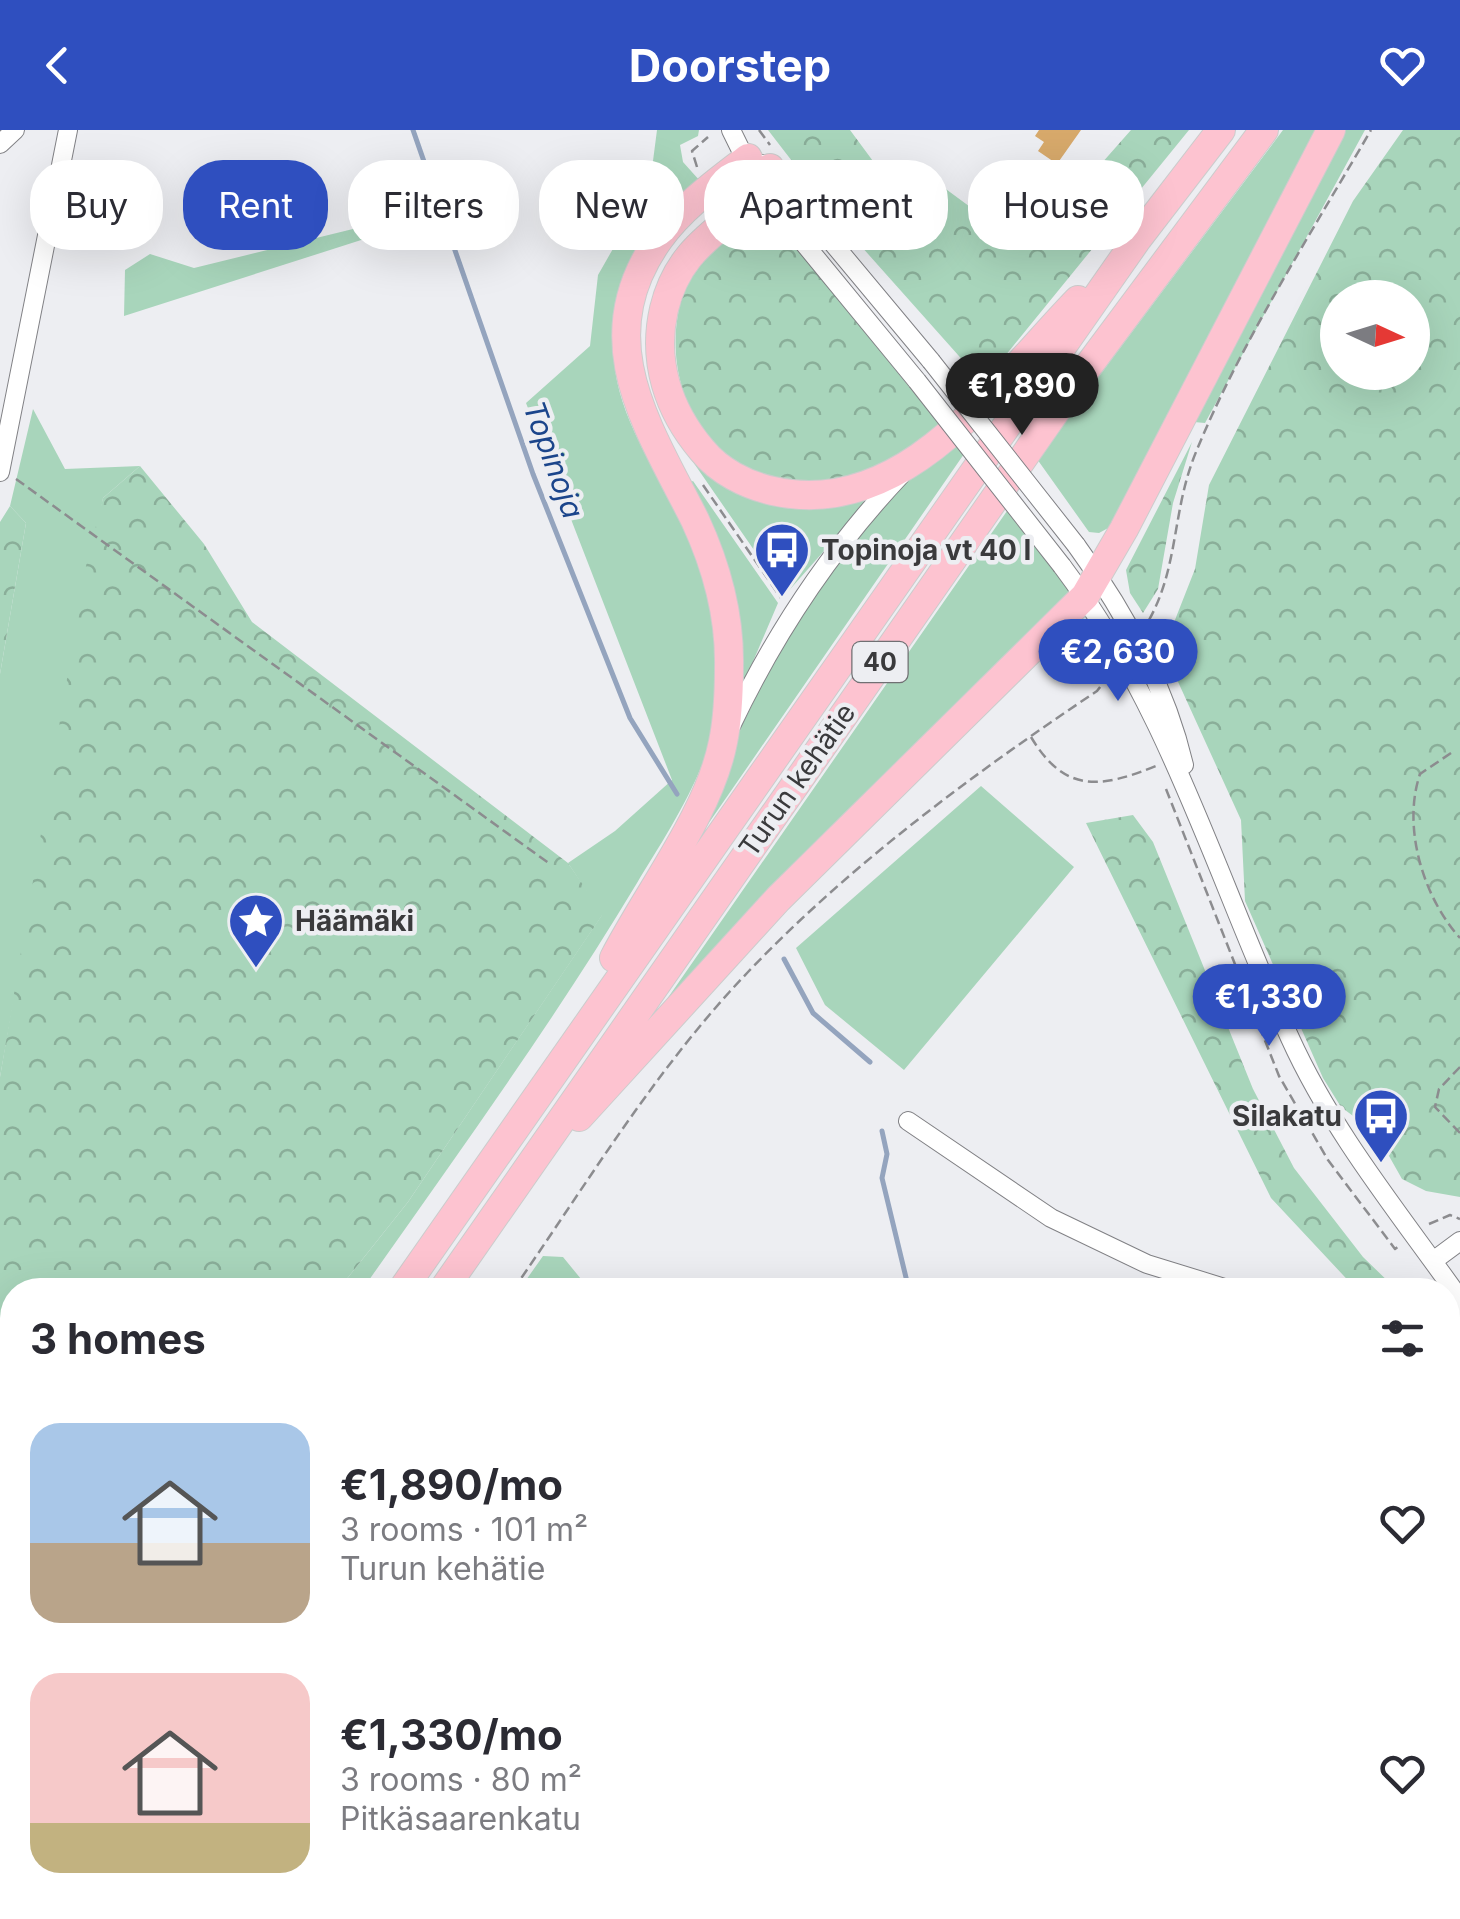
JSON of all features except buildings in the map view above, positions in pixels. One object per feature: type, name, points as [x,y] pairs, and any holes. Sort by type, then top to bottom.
[{"type":"highway","name":"Turun kehätie","points":[[1144,230],[1221,130]]},
{"type":"highway","name":"Turun kehätie","points":[[451,1278],[1068,392],[1264,130]]},
{"type":"highway","points":[[504,1200],[778,899],[1092,585],[1331,130]]},
{"type":"highway","points":[[564,1056],[643,902],[692,820],[723,744],[729,664],[722,602],[701,535],[632,392],[626,341],[634,294],[658,240],[704,195]]},
{"type":"highway","points":[[704,236],[668,294],[659,358],[680,421],[724,469],[742,481],[792,495],[837,494],[908,467],[948,434],[1126,250]]},
{"type":"highway","name":"Turun kehätie","points":[[410,1278],[1130,250]]},
{"type":"street","points":[[0,144],[15,130]]},
{"type":"street","points":[[1,470],[68,130]]},
{"type":"street","points":[[731,130],[752,160]]},
{"type":"street","points":[[818,250],[1062,566],[1092,585]]},
{"type":"street","points":[[830,250],[931,362],[1076,545],[1108,630],[1189,790],[1312,1082],[1359,1161],[1446,1278]]},
{"type":"street","points":[[723,744],[755,676],[793,616],[851,532],[908,467]]},
{"type":"street","points":[[525,1113],[551,1132]]},
{"type":"street","points":[[908,1121],[1051,1218],[1147,1264],[1192,1278]]},
{"type":"street","points":[[1434,1261],[1460,1240]]},
{"type":"path","points":[[1149,620],[1166,586],[1179,497],[1204,432],[1371,130]]},
{"type":"path","points":[[704,176],[692,151],[708,136]]},
{"type":"path","points":[[1,470],[550,864]]},
{"type":"path","points":[[521,1278],[638,1109],[748,972],[837,888],[985,767],[1097,691],[1106,679]]},
{"type":"path","points":[[1030,736],[1058,770],[1091,784],[1122,780],[1160,765]]},
{"type":"path","points":[[1451,753],[1420,774],[1413,814],[1418,857],[1433,894],[1460,938]]},
{"type":"path","points":[[1460,1067],[1440,1089],[1434,1108],[1460,1133]]},
{"type":"green space","points":[[657,130],[699,130],[698,136],[680,145],[683,160],[653,160]]},
{"type":"green space","points":[[768,130],[850,130],[872,160],[791,160]]},
{"type":"green space","points":[[1131,130],[1189,130],[1144,185],[1144,160],[1105,160]]},
{"type":"green space","points":[[1283,130],[1321,130],[1110,527],[1099,533],[1089,532],[1037,459]]},
{"type":"green space","points":[[1341,130],[1365,130],[1205,423],[1194,422]]},
{"type":"green space","points":[[1403,130],[1460,130],[1460,1197],[1426,1191],[1402,1179],[1376,1133],[1341,1107],[1323,1078],[1245,901],[1241,820],[1174,673],[1170,645],[1173,625],[1195,569],[1209,485],[1353,201]]},
{"type":"green space","points":[[684,163],[700,181],[684,206]]},
{"type":"green space","points":[[948,191],[968,205],[968,250],[1091,250],[983,383],[865,250],[948,250]]},
{"type":"green space","points":[[348,230],[348,244],[124,316],[125,270],[150,254],[194,268],[267,250],[328,250],[328,235]]},
{"type":"green space","points":[[612,250],[656,250],[616,325],[617,382],[637,438],[692,542],[707,585],[716,652],[716,698],[710,740],[704,761],[671,826],[538,1038],[370,1278],[348,1278],[408,1202],[602,915],[568,863],[615,831],[672,780],[526,403],[590,346],[598,275]]},
{"type":"green space","points":[[709,250],[798,250],[942,427],[910,451],[874,470],[816,486],[796,486],[759,477],[728,459],[704,433],[687,402],[678,367],[676,331],[683,295]]},
{"type":"green space","points":[[33,409],[65,469],[140,466],[103,498],[0,1077],[0,674],[26,523],[10,506]]},
{"type":"green space","points":[[951,439],[964,454],[679,866],[767,675],[820,585],[884,502]]},
{"type":"green space","points":[[1192,442],[1173,503],[1158,589],[1143,613],[1130,593],[1126,570]]},
{"type":"green space","points":[[695,456],[878,490],[785,595],[691,459]]},
{"type":"green space","points":[[140,466],[204,544],[252,622],[568,863],[603,914],[408,1202],[348,1278],[0,1278],[0,1077],[86,566],[103,498]]},
{"type":"green space","points":[[693,481],[778,603],[740,692],[684,485]]},
{"type":"green space","points":[[10,506],[26,523],[0,674],[0,522]]},
{"type":"green space","points":[[1007,511],[1073,595],[642,1035]]},
{"type":"green space","points":[[981,786],[1074,867],[904,1070],[825,1005],[796,948]]},
{"type":"green space","points":[[1133,815],[1153,842],[1253,1089],[1294,1168],[1363,1257],[1385,1278],[1346,1278],[1271,1198],[1086,823]]},
{"type":"green space","points":[[543,1256],[563,1257],[580,1278],[527,1278]]},
{"type":"waterway","name":"Topinoja","points":[[413,130],[533,474],[630,718],[677,794]]},
{"type":"waterway","name":"Topinoja","points":[[784,959],[813,1013],[870,1062]]},
{"type":"waterway","name":"Topinoja","points":[[882,1131],[887,1154],[882,1178],[906,1278]]},
{"type":"place","name":"Topinoja vt 40 I","points":[[782,599]]},
{"type":"place","name":"Häämäki","points":[[256,970]]},
{"type":"place","name":"Silakatu","points":[[1381,1165]]}]
